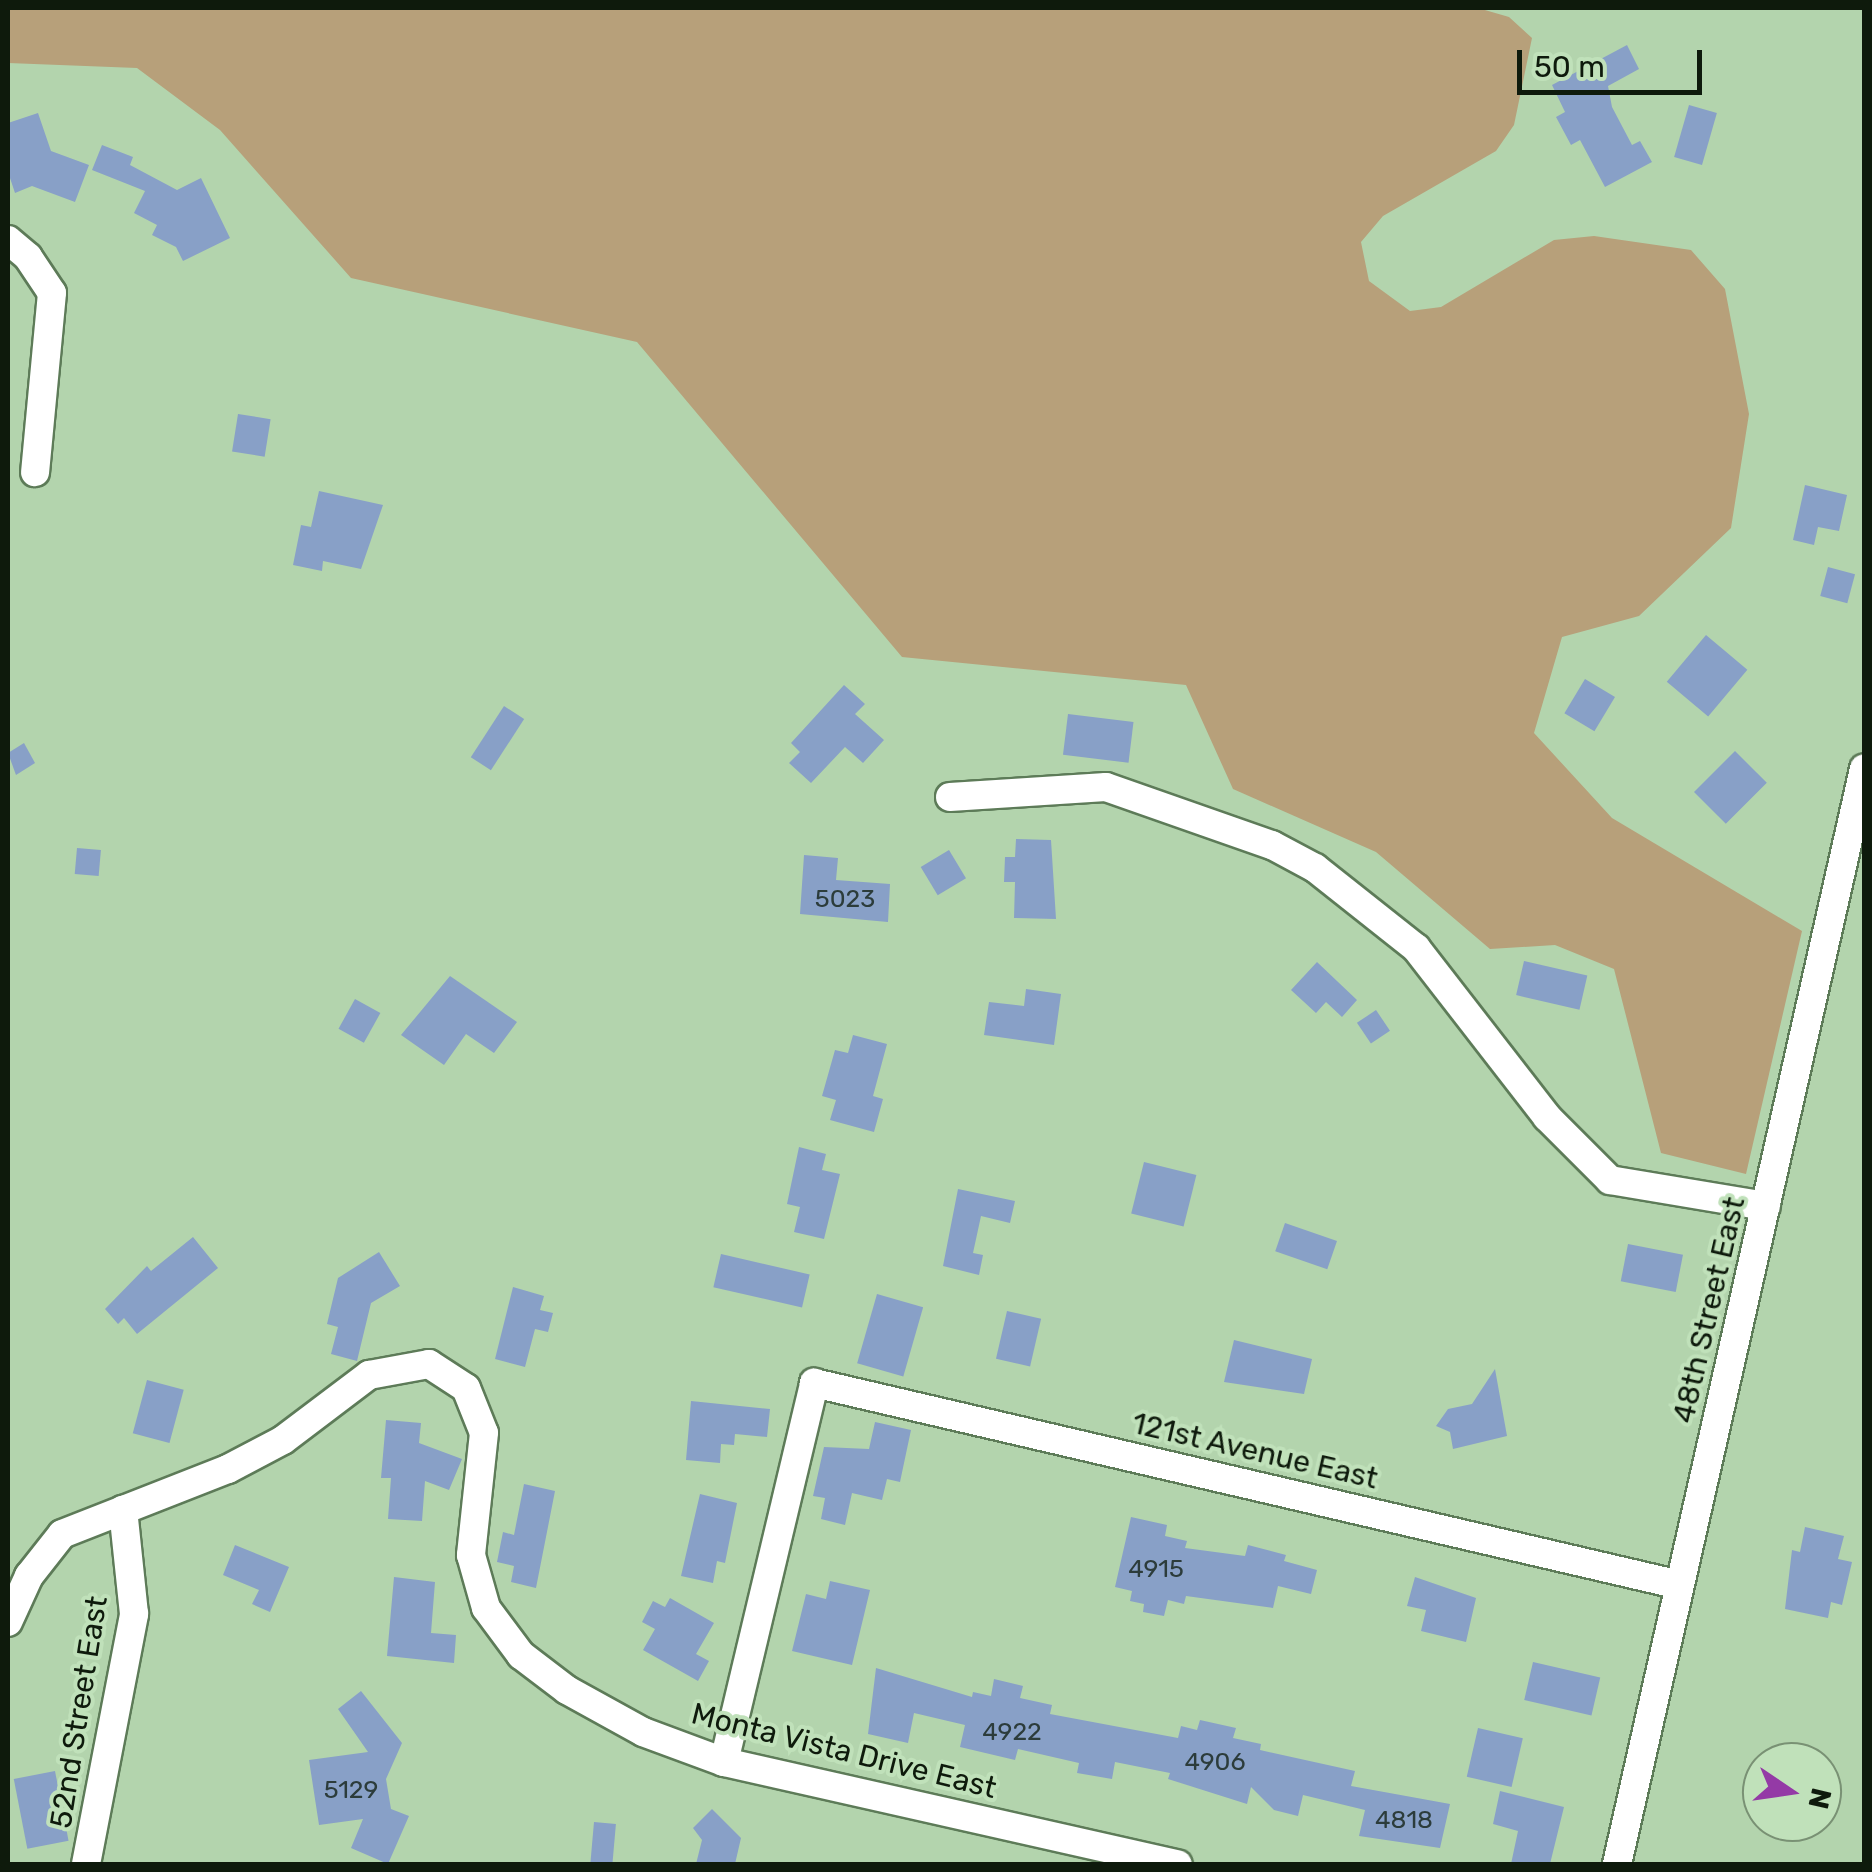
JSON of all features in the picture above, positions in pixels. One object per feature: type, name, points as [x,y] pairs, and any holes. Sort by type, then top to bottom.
[{"type":"street","points":[[8,240],[52,293],[36,472]]},
{"type":"street","name":"48th Street East","points":[[1617,1864],[1864,769]]},
{"type":"street","points":[[950,797],[1106,787],[1272,846],[1316,868],[1416,948],[1547,1117],[1610,1180],[1766,1206]]},
{"type":"street","name":"Monta Vista Drive East","points":[[8,1622],[29,1576],[62,1534],[283,1440],[369,1375],[410,1364],[444,1367],[474,1400],[484,1434],[471,1555],[496,1628],[567,1690],[643,1732],[724,1762],[1178,1864]]},
{"type":"street","name":"121st Avenue East","points":[[724,1762],[814,1383],[1680,1585]]},
{"type":"street","name":"52nd Street East","points":[[86,1864],[134,1614],[123,1510]]},
{"type":"shaded area","points":[[8,8],[1478,8],[1509,17],[1532,38],[1514,125],[1496,151],[1383,216],[1361,242],[1369,281],[1410,311],[1441,307],[1554,240],[1594,236],[1691,250],[1725,289],[1749,414],[1731,528],[1639,616],[1562,637],[1534,733],[1612,818],[1802,931],[1746,1174],[1661,1153],[1614,969],[1555,945],[1490,949],[1376,852],[1233,789],[1186,685],[902,657],[637,342],[351,278],[220,130],[137,68],[8,63]]},
{"type":"building","points":[[1627,45],[1639,69],[1608,86],[1612,107],[1632,145],[1640,141],[1652,162],[1605,187],[1580,140],[1571,145],[1556,117],[1565,112],[1552,85]]},
{"type":"building","points":[[1689,105],[1717,113],[1702,165],[1674,157]]},
{"type":"building","points":[[38,113],[51,151],[89,165],[75,202],[32,186],[15,193],[8,172],[8,123]]},
{"type":"building","points":[[102,145],[133,157],[130,165],[177,190],[201,178],[230,238],[183,261],[176,247],[152,235],[157,225],[134,213],[145,191],[92,170]]},
{"type":"building","points":[[238,414],[271,419],[265,457],[232,452]]},
{"type":"building","points":[[1805,485],[1847,495],[1839,531],[1818,527],[1814,545],[1793,540]]},
{"type":"building","points":[[319,491],[383,505],[361,569],[323,561],[322,571],[293,565],[301,525],[311,527]]},
{"type":"building","points":[[1828,567],[1855,574],[1847,603],[1820,596]]},
{"type":"building","points":[[1706,635],[1747,670],[1708,716],[1667,682]]},
{"type":"building","points":[[1585,679],[1615,697],[1594,731],[1564,713]]},
{"type":"building","points":[[844,685],[865,704],[855,714],[884,740],[863,763],[845,747],[811,783],[789,763],[800,752],[791,743]]},
{"type":"building","points":[[504,706],[524,719],[491,770],[471,757]]},
{"type":"building","points":[[1068,714],[1134,722],[1129,763],[1063,755]]},
{"type":"building","points":[[24,743],[35,763],[16,775],[8,753]]},
{"type":"building","points":[[1735,751],[1767,783],[1726,824],[1694,792]]},
{"type":"building","points":[[1016,839],[1051,840],[1056,919],[1014,918],[1015,882],[1004,882],[1005,857],[1015,857]]},
{"type":"building","points":[[77,848],[101,850],[99,876],[75,874]]},
{"type":"building","points":[[949,850],[966,878],[938,895],[921,867]]},
{"type":"building","points":[[804,855],[838,858],[836,880],[890,884],[888,922],[800,914]]},
{"type":"building","points":[[1524,961],[1587,976],[1579,1010],[1516,995]]},
{"type":"building","points":[[1317,962],[1357,1000],[1342,1017],[1326,1002],[1316,1013],[1291,990]]},
{"type":"building","points":[[450,976],[517,1022],[494,1053],[466,1034],[444,1065],[401,1035]]},
{"type":"building","points":[[1026,989],[1061,994],[1054,1045],[984,1035],[989,1002],[1024,1006]]},
{"type":"building","points":[[355,999],[380,1013],[364,1043],[339,1029]]},
{"type":"building","points":[[1376,1010],[1390,1031],[1371,1044],[1357,1023]]},
{"type":"building","points":[[853,1035],[887,1044],[873,1096],[883,1099],[874,1132],[830,1120],[836,1100],[822,1096],[835,1050],[848,1053]]},
{"type":"building","points":[[799,1147],[826,1154],[822,1170],[840,1174],[824,1239],[794,1232],[800,1207],[787,1204]]},
{"type":"building","points":[[1144,1162],[1196,1175],[1184,1226],[1131,1213]]},
{"type":"building","points":[[958,1189],[1015,1201],[1010,1223],[981,1216],[973,1253],[983,1255],[979,1275],[943,1266]]},
{"type":"building","points":[[1285,1223],[1337,1241],[1327,1269],[1275,1251]]},
{"type":"building","points":[[193,1237],[218,1268],[137,1334],[124,1318],[118,1324],[105,1309],[147,1266],[151,1271]]},
{"type":"building","points":[[1628,1244],[1683,1255],[1676,1292],[1621,1281]]},
{"type":"building","points":[[379,1252],[400,1286],[371,1303],[357,1361],[331,1354],[338,1327],[327,1324],[338,1278]]},
{"type":"building","points":[[721,1254],[810,1274],[802,1308],[713,1287]]},
{"type":"building","points":[[513,1287],[544,1296],[540,1310],[553,1313],[548,1332],[535,1329],[525,1367],[495,1359]]},
{"type":"building","points":[[877,1294],[923,1307],[903,1376],[857,1363]]},
{"type":"building","points":[[1007,1311],[1041,1319],[1030,1367],[996,1359]]},
{"type":"building","points":[[1234,1340],[1312,1359],[1304,1394],[1224,1382]]},
{"type":"building","points":[[1495,1369],[1507,1436],[1453,1449],[1450,1432],[1436,1426],[1448,1409],[1472,1404]]},
{"type":"building","points":[[147,1380],[184,1390],[169,1443],[133,1433]]},
{"type":"building","points":[[691,1401],[770,1409],[767,1437],[735,1434],[734,1445],[721,1444],[720,1463],[686,1460]]},
{"type":"building","points":[[386,1420],[421,1423],[419,1443],[462,1459],[449,1490],[425,1481],[422,1521],[388,1519],[391,1478],[381,1478]]},
{"type":"building","points":[[875,1422],[911,1430],[900,1482],[887,1479],[882,1500],[852,1493],[845,1525],[821,1519],[825,1498],[813,1496],[824,1447],[869,1449]]},
{"type":"building","points":[[524,1484],[555,1491],[536,1588],[511,1582],[514,1566],[497,1562],[503,1532],[514,1535]]},
{"type":"building","points":[[700,1494],[737,1503],[725,1563],[717,1561],[713,1583],[681,1576]]},
{"type":"building","points":[[1131,1517],[1167,1525],[1165,1536],[1187,1541],[1185,1548],[1245,1556],[1248,1545],[1286,1555],[1284,1561],[1317,1570],[1311,1594],[1278,1586],[1273,1608],[1186,1596],[1184,1604],[1168,1600],[1164,1616],[1143,1612],[1144,1604],[1130,1601],[1132,1591],[1115,1587]]},
{"type":"building","points":[[1805,1527],[1844,1536],[1838,1559],[1852,1562],[1842,1605],[1831,1602],[1828,1618],[1785,1609],[1792,1550],[1800,1552]]},
{"type":"building","points":[[235,1545],[289,1567],[270,1612],[252,1604],[259,1590],[223,1575]]},
{"type":"building","points":[[394,1577],[435,1582],[431,1633],[456,1635],[454,1663],[387,1656]]},
{"type":"building","points":[[1415,1577],[1476,1598],[1466,1642],[1421,1631],[1426,1610],[1407,1606]]},
{"type":"building","points":[[830,1581],[870,1590],[852,1665],[792,1651],[806,1594],[826,1599]]},
{"type":"building","points":[[670,1598],[714,1623],[696,1654],[709,1661],[698,1681],[643,1650],[655,1629],[642,1622],[653,1601],[665,1607]]},
{"type":"building","points":[[1533,1662],[1600,1678],[1591,1716],[1524,1700]]},
{"type":"building","points":[[876,1668],[972,1697],[973,1692],[991,1696],[994,1679],[1023,1686],[1020,1698],[1052,1705],[1050,1714],[1178,1738],[1181,1726],[1197,1730],[1200,1720],[1236,1728],[1233,1738],[1261,1744],[1260,1750],[1355,1771],[1351,1786],[1450,1804],[1440,1848],[1359,1836],[1365,1810],[1303,1795],[1298,1816],[1274,1810],[1251,1787],[1247,1804],[1168,1779],[1170,1773],[1115,1762],[1112,1779],[1077,1773],[1079,1763],[1018,1749],[1015,1760],[960,1747],[965,1725],[914,1713],[908,1743],[868,1734]]},
{"type":"building","points":[[361,1691],[402,1743],[386,1779],[391,1809],[409,1816],[388,1864],[351,1848],[363,1819],[319,1825],[309,1760],[368,1752],[338,1709]]},
{"type":"building","points":[[1478,1728],[1523,1738],[1512,1787],[1467,1777]]},
{"type":"building","points":[[55,1771],[69,1841],[27,1849],[14,1779]]},
{"type":"building","points":[[1500,1791],[1564,1807],[1550,1864],[1511,1864],[1518,1831],[1493,1824]]},
{"type":"building","points":[[712,1809],[741,1838],[735,1864],[696,1864],[702,1840],[693,1828]]},
{"type":"building","points":[[594,1822],[616,1824],[612,1864],[590,1864]]}]
